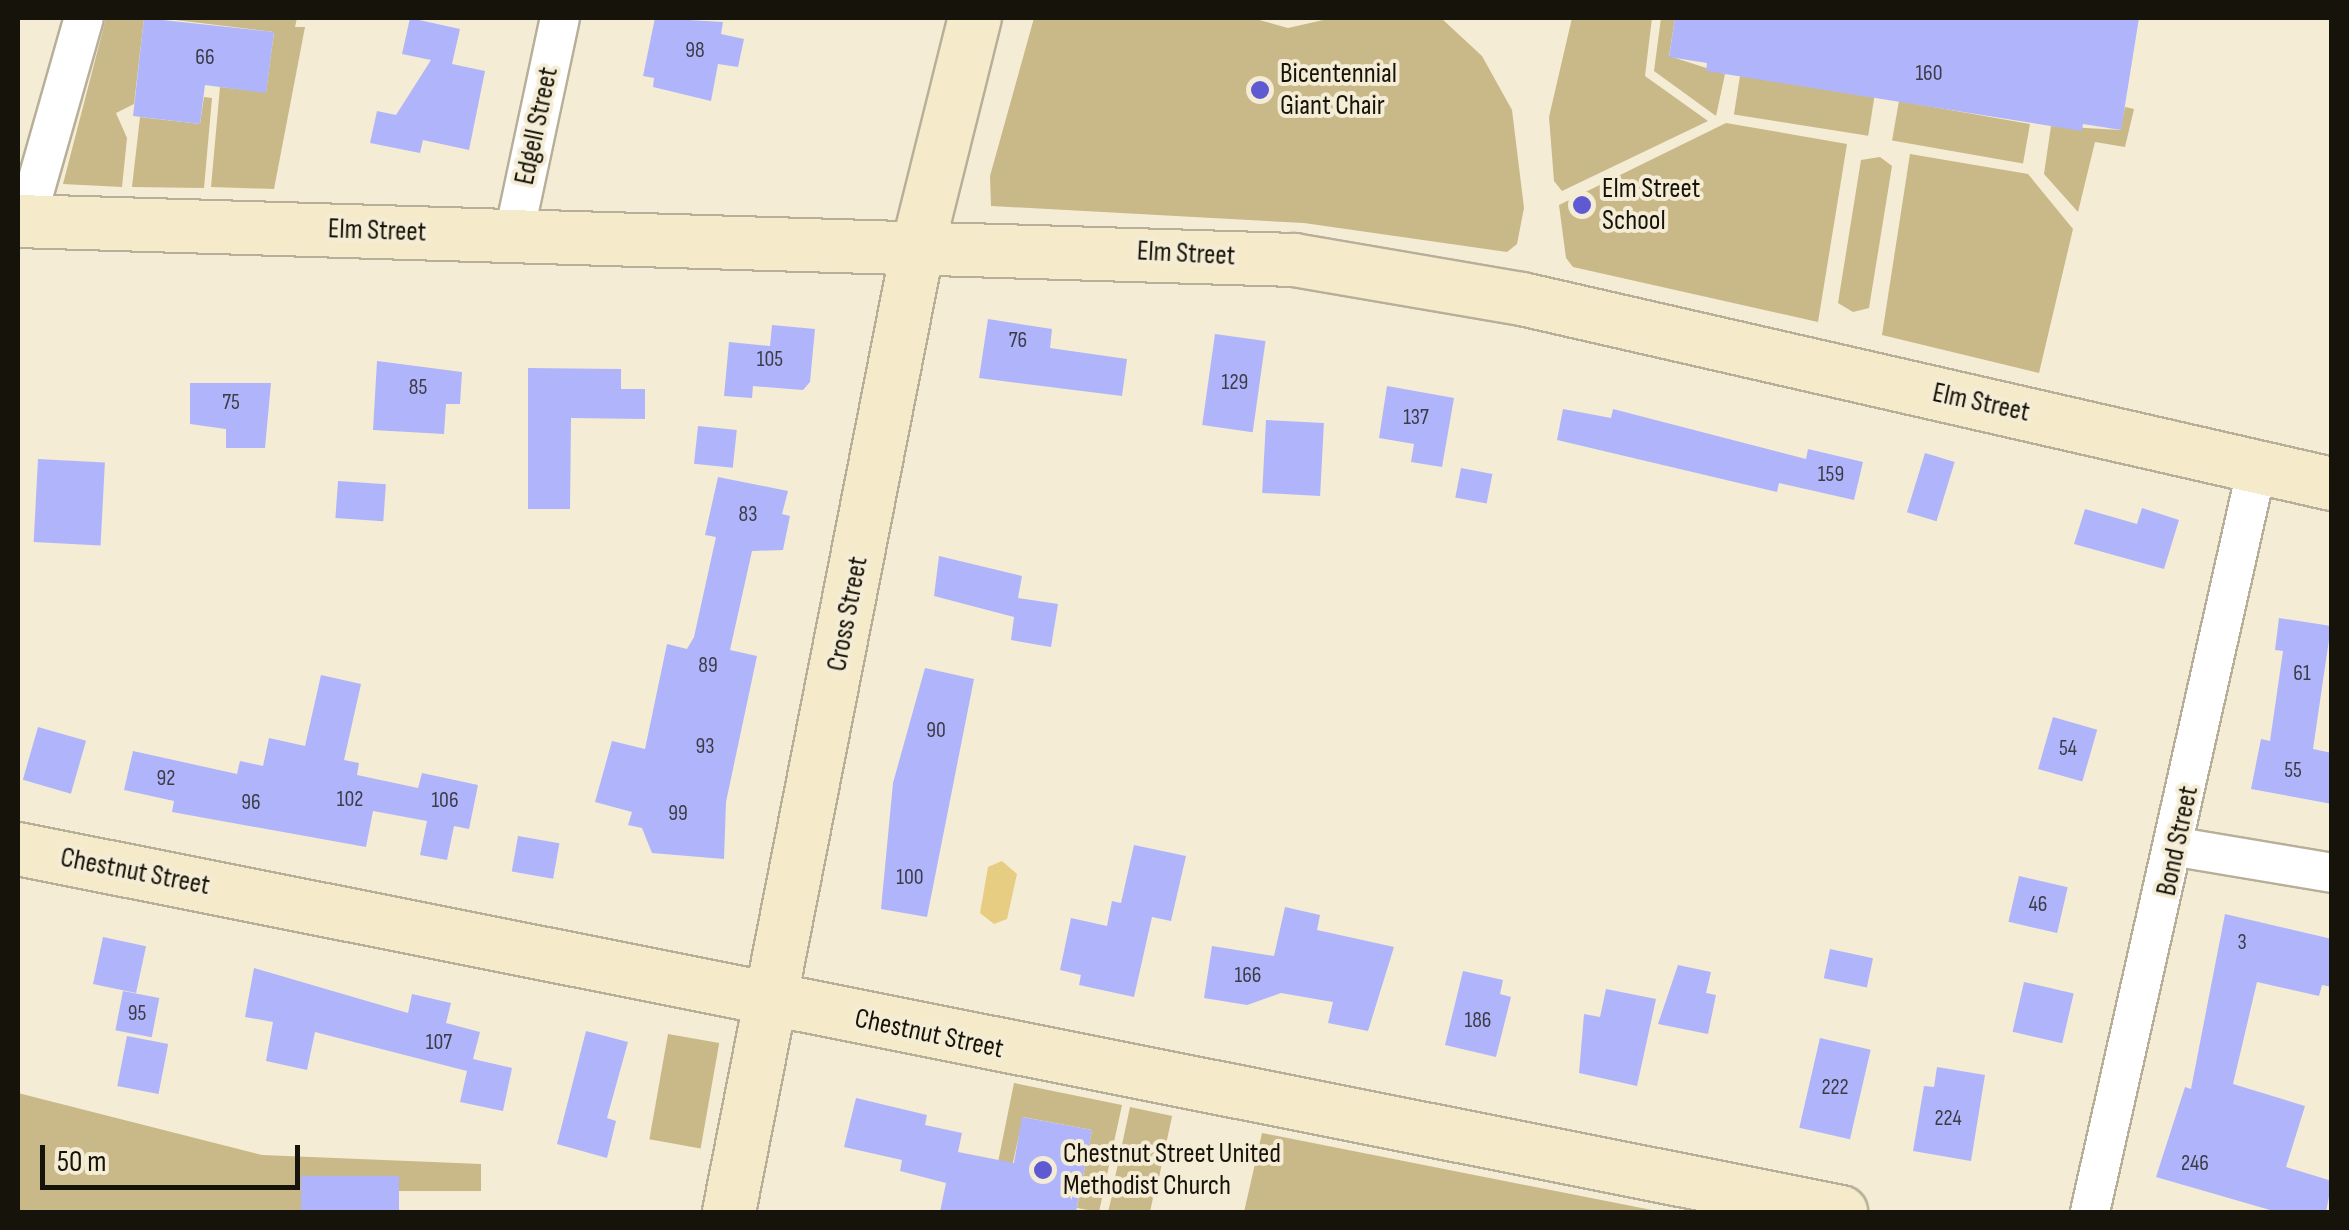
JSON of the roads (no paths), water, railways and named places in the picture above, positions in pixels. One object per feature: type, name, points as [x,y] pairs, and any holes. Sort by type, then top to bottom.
[{"type":"street","points":[[22,221],[84,18]]},
{"type":"street","name":"Edgell Street","points":[[514,234],[560,18]]},
{"type":"street","name":"Cross Street","points":[[729,1212],[774,1000],[918,246],[976,18]]},
{"type":"street","name":"Elm Street","points":[[22,221],[1218,254],[1373,270],[2332,484]]},
{"type":"street","name":"Bond Street","points":[[2090,1212],[2177,847],[2257,467]]},
{"type":"street","points":[[2177,847],[2332,873]]},
{"type":"street","name":"Chestnut Street","points":[[18,849],[1841,1212]]},
{"type":"place","name":"Bicentennial Giant Chair","points":[[1260,90]]},
{"type":"place","name":"Elm Street School","points":[[1582,205]]},
{"type":"place","name":"Chestnut Street United Methodist Church","points":[[1043,1170]]}]
